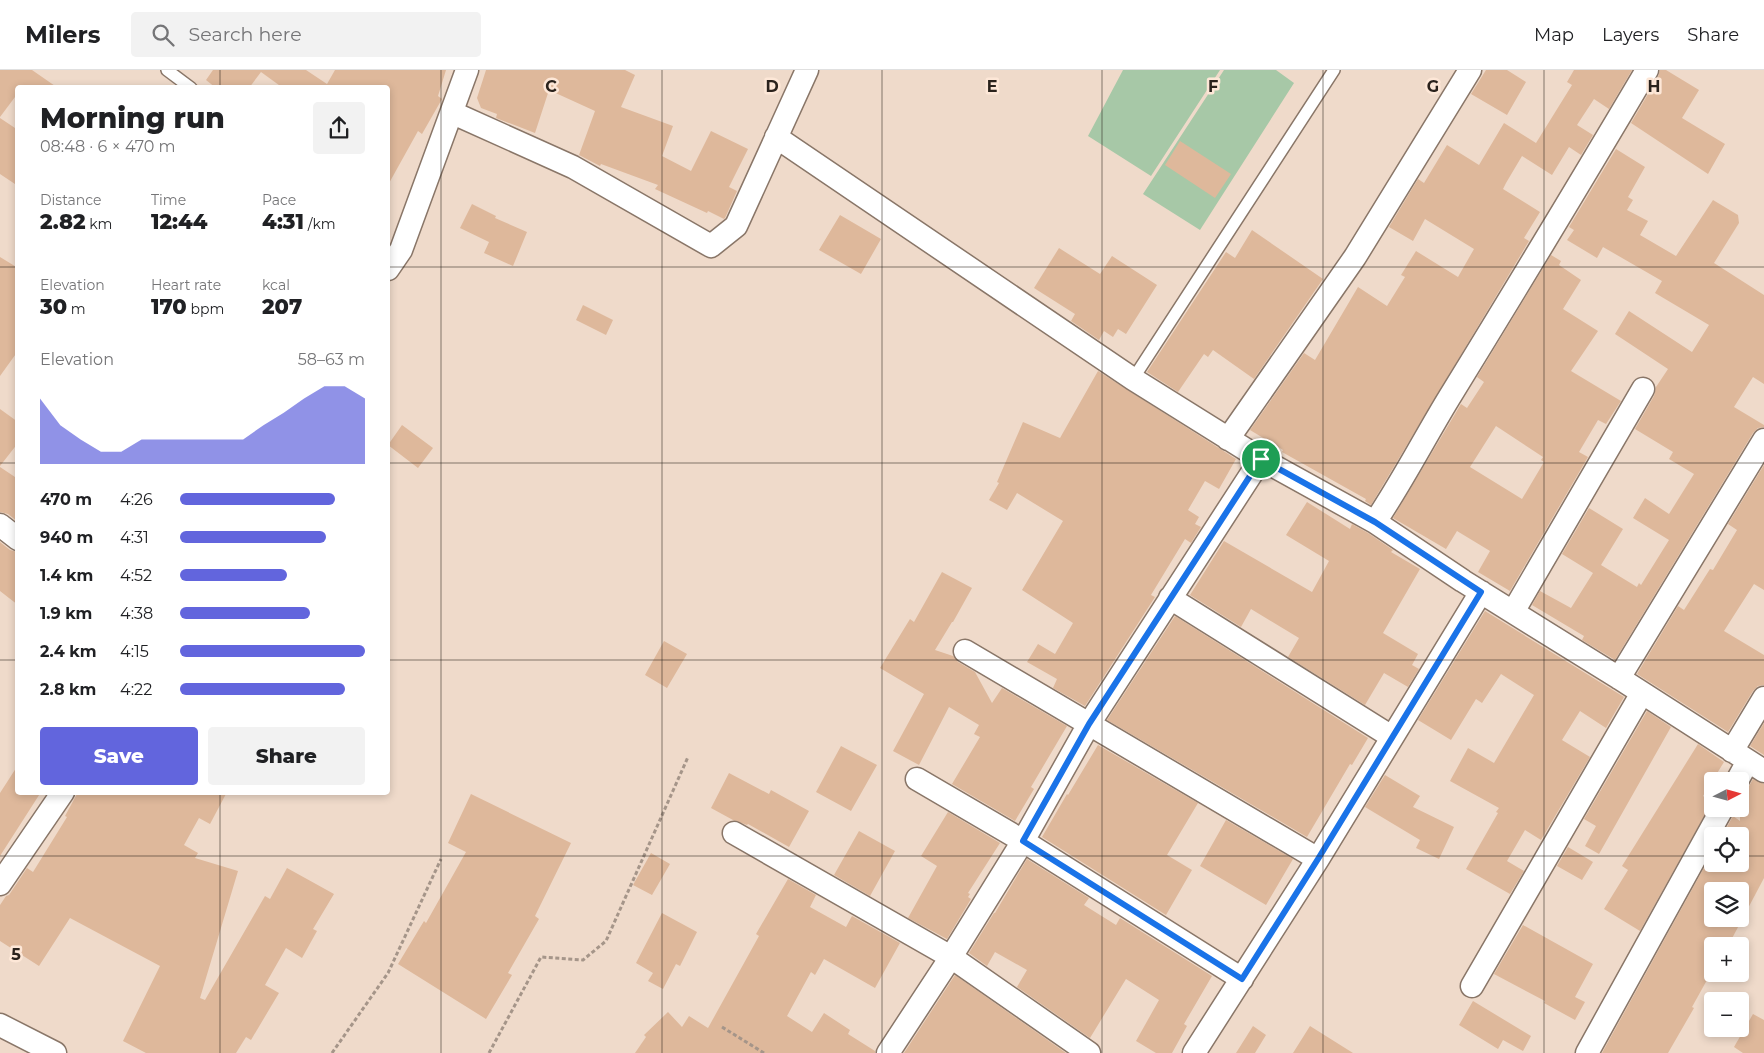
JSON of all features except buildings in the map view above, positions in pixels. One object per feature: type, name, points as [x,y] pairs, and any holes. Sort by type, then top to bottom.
[{"type":"street","points":[[390,266],[402,250],[467,70]]},
{"type":"street","points":[[453,112],[573,167],[711,246],[736,226],[806,70]]},
{"type":"street","points":[[1228,439],[1355,257],[1470,70]]},
{"type":"street","points":[[1375,522],[1647,70]]},
{"type":"street","points":[[776,137],[1133,379],[1261,459],[1375,522],[1512,612],[1748,761]]},
{"type":"street","points":[[1512,612],[1643,389]]},
{"type":"street","points":[[1619,678],[1764,440]]},
{"type":"street","points":[[888,1053],[1023,841],[1089,724],[1261,459]]},
{"type":"street","points":[[0,525],[15,536]]},
{"type":"street","points":[[1194,1053],[1318,859],[1481,592]]},
{"type":"street","points":[[1170,598],[1392,737]]},
{"type":"street","points":[[965,651],[1318,859]]},
{"type":"street","points":[[1472,986],[1642,693]]},
{"type":"street","points":[[1742,772],[1748,761],[1764,698]]},
{"type":"street","points":[[917,779],[1023,841],[1242,979]]},
{"type":"street","points":[[0,884],[61,795]]},
{"type":"street","points":[[1587,1053],[1717,818]]},
{"type":"street","points":[[734,833],[950,957],[1088,1053]]},
{"type":"street","points":[[0,1026],[54,1053]]},
{"type":"lane","points":[[167,70],[187,85]]},
{"type":"lane","points":[[1133,379],[1334,70]]},
{"type":"path","points":[[489,1053],[541,957],[583,960],[606,941],[688,757]]},
{"type":"path","points":[[332,1053],[388,973],[440,859]]},
{"type":"path","points":[[722,1027],[764,1053]]},
{"type":"green space","points":[[1123,70],[1220,70],[1151,176],[1088,136]]},
{"type":"green space","points":[[1224,70],[1276,70],[1294,83],[1200,230],[1143,194]]},
{"type":"route","points":[[1261,459],[1375,522],[1481,592],[1318,859],[1242,979],[1023,841],[1089,724],[1261,459]]}]
